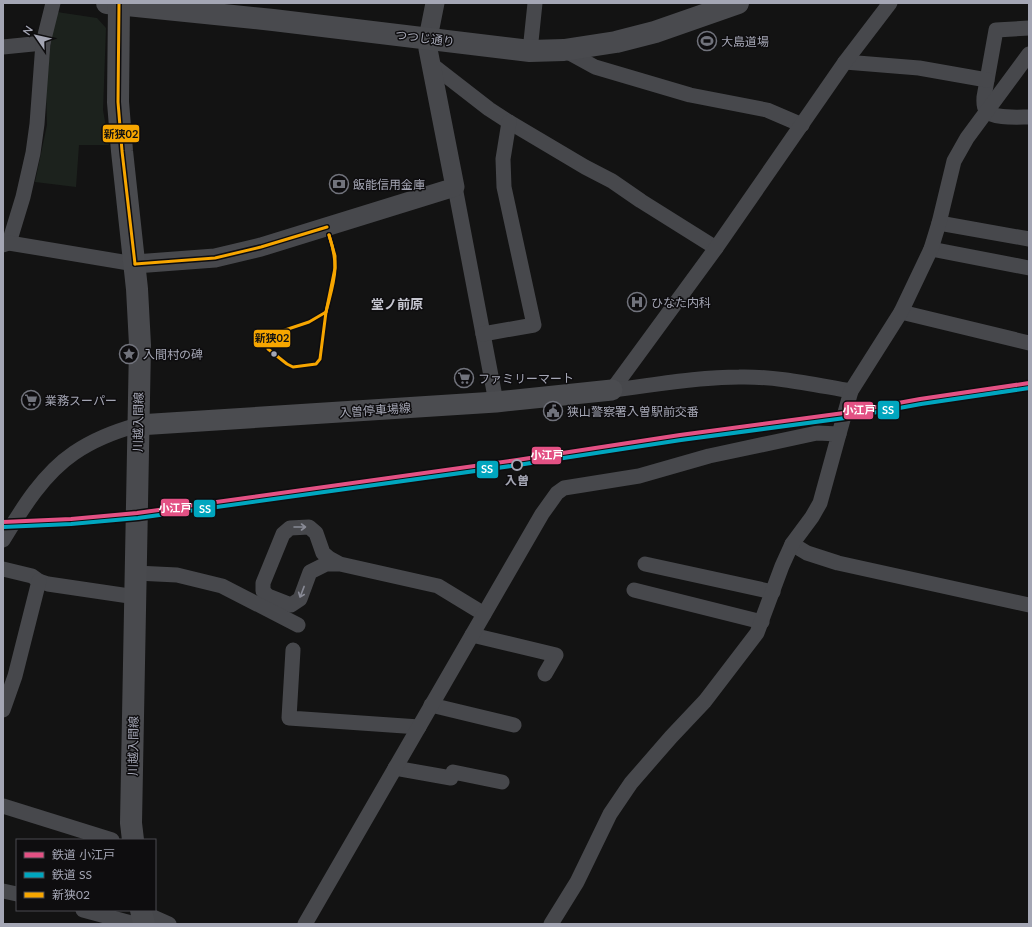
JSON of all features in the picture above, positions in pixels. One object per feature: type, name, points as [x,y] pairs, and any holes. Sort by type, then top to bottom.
[{"type":"main road","name":"つつじ通り","points":[[115,4],[428,38],[530,52],[564,50],[616,42],[655,32],[738,3]]},
{"type":"main road","name":"川越入間線","points":[[115,4],[118,102],[139,308],[140,345],[132,815],[133,839]]},
{"type":"main road","name":"入曽停車場線","points":[[138,424],[496,402],[612,390]]},
{"type":"street","points":[[53,3],[43,43],[38,124],[34,146],[23,197],[6,244],[135,264],[215,258],[261,247],[455,187]]},
{"type":"street","points":[[435,3],[428,38],[431,64],[496,402]]},
{"type":"street","points":[[530,52],[535,3]]},
{"type":"street","points":[[612,390],[716,248],[845,62],[890,3]]},
{"type":"street","points":[[986,111],[984,97],[996,30],[1029,28]]},
{"type":"street","points":[[3,47],[43,43]]},
{"type":"street","points":[[564,50],[595,68],[690,95],[767,110],[802,125]]},
{"type":"street","points":[[551,924],[577,882],[610,814],[631,783],[670,737],[704,701],[757,633],[782,566],[792,544],[812,517],[820,503],[851,391],[902,312],[931,249],[940,223],[954,161],[967,138],[1029,54]]},
{"type":"street","points":[[845,62],[919,68],[987,80]]},
{"type":"street","points":[[431,64],[489,109],[509,122],[585,167],[612,181],[716,248]]},
{"type":"street","points":[[986,111],[995,115],[1029,117]]},
{"type":"street","points":[[483,334],[534,325],[504,187],[503,159],[509,122]]},
{"type":"street","points":[[940,223],[1029,239]]},
{"type":"street","points":[[931,249],[1029,268]]},
{"type":"street","points":[[902,312],[1029,343]]},
{"type":"street","points":[[612,390],[711,378],[740,377],[776,379],[851,391]]},
{"type":"street","points":[[3,538],[30,498],[61,463],[88,444],[117,431],[138,424]]},
{"type":"street","points":[[305,924],[542,514],[557,492],[564,488],[640,476],[710,456],[817,433],[839,434]]},
{"type":"street","points":[[319,541],[317,554],[300,599],[291,605],[268,596],[263,591],[263,583],[283,534],[290,528],[309,528],[316,533],[319,541],[323,553],[340,564]]},
{"type":"street","points":[[792,544],[806,553],[838,563],[1029,605]]},
{"type":"street","points":[[310,572],[326,564],[340,564],[438,586],[484,614]]},
{"type":"street","points":[[645,564],[773,592]]},
{"type":"street","points":[[3,569],[32,576],[39,581],[48,584],[136,597]]},
{"type":"street","points":[[136,573],[177,575],[222,586],[298,624]]},
{"type":"street","points":[[3,710],[15,676],[39,581]]},
{"type":"street","points":[[634,590],[762,622]]},
{"type":"street","points":[[472,635],[556,655],[545,674]]},
{"type":"street","points":[[293,650],[289,718],[419,728]]},
{"type":"street","points":[[431,705],[514,726]]},
{"type":"street","points":[[395,768],[451,778],[453,772],[502,782]]},
{"type":"street","points":[[3,806],[109,839]]},
{"type":"street","points":[[3,891],[16,894]]},
{"type":"street","points":[[91,911],[141,917],[169,924]]},
{"type":"shaded area","points":[[57,12],[97,18],[106,28],[103,110],[109,145],[79,145],[76,187],[35,182],[47,125],[46,89],[51,40]]},
{"type":"rail line","name":"小江戸","points":[[3,522],[71,519],[137,513],[844,413],[920,399],[1029,383]]},
{"type":"rail line","name":"SS","points":[[3,527],[71,524],[138,518],[845,418],[921,404],[1029,388]]},
{"type":"transit line","name":"新狭02","points":[[119,3],[118,102],[135,264]]},
{"type":"transit line","name":"新狭02","points":[[135,264],[215,258],[261,247],[327,227]]},
{"type":"transit line","name":"新狭02","points":[[326,312],[335,268],[335,256],[329,235]]},
{"type":"transit line","name":"新狭02","points":[[326,312],[335,274],[334,256],[329,235]]},
{"type":"transit line","name":"新狭02","points":[[326,312],[320,359],[316,364],[293,367],[268,349],[268,342],[279,332],[309,322],[326,312]]},
{"type":"place","name":"大島道場","points":[[707,41]]},
{"type":"place","name":"飯能信用金庫","points":[[339,184]]},
{"type":"place","name":"ひなた内科","points":[[637,302]]},
{"type":"place","name":"入間村の碑","points":[[129,354]]},
{"type":"place","name":"ファミリーマート","points":[[464,378]]},
{"type":"place","name":"業務スーパー","points":[[31,400]]},
{"type":"place","name":"狭山警察署入曽駅前交番","points":[[553,411]]},
{"type":"place","name":"入曽","points":[[517,465]]},
{"type":"district","name":"堂ノ前原","points":[[397,304]]}]
